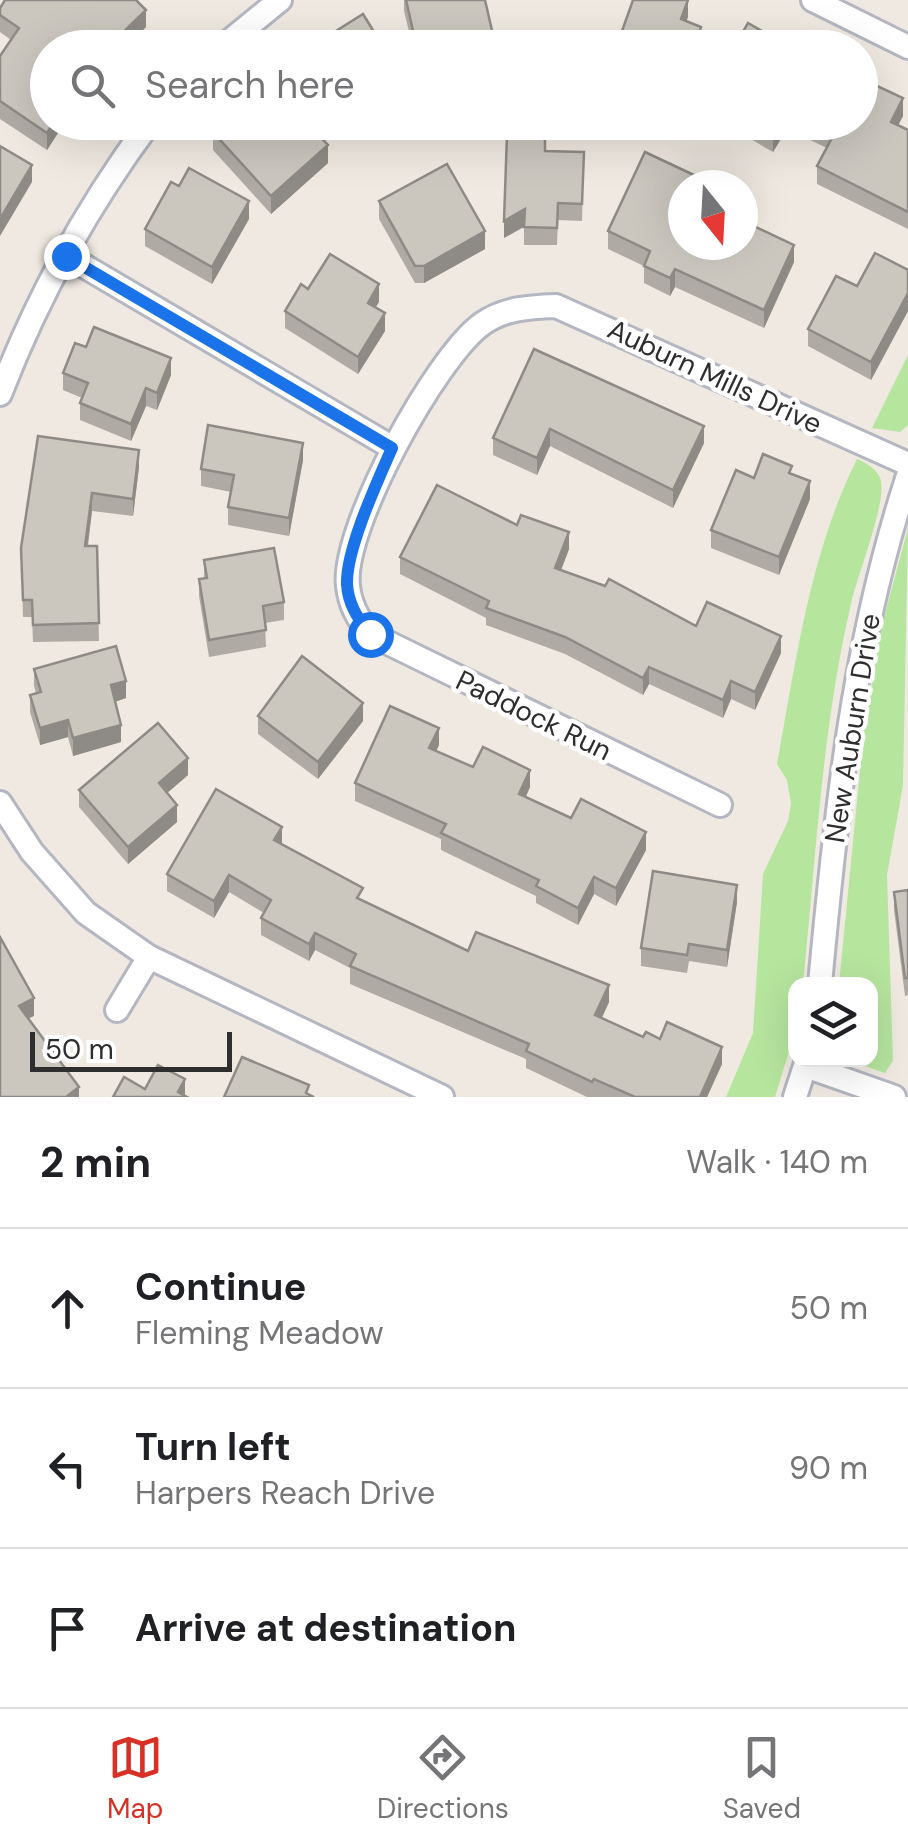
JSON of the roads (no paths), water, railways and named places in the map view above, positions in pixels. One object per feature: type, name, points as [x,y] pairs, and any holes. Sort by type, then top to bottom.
[{"type":"street","points":[[243,30],[280,0]]},
{"type":"street","points":[[814,0],[874,30]]},
{"type":"street","points":[[878,32],[908,47]]},
{"type":"street","points":[[0,394],[18,346],[66,256],[137,140]]},
{"type":"street","points":[[66,256],[392,448]]},
{"type":"street","name":"Auburn Mills Drive","points":[[392,448],[454,349],[484,322],[518,308],[556,306],[593,319],[908,464]]},
{"type":"street","name":"Paddock Run","points":[[392,448],[370,498],[347,582],[355,615],[370,634],[720,806]]},
{"type":"street","name":"New Auburn Drive","points":[[821,977],[854,677],[879,565],[908,476]]},
{"type":"street","points":[[0,802],[32,852],[86,913],[149,957],[442,1097]]},
{"type":"street","points":[[117,1010],[149,957]]},
{"type":"street","points":[[795,1097],[805,1067]]},
{"type":"street","points":[[816,1067],[894,1097]]}]
